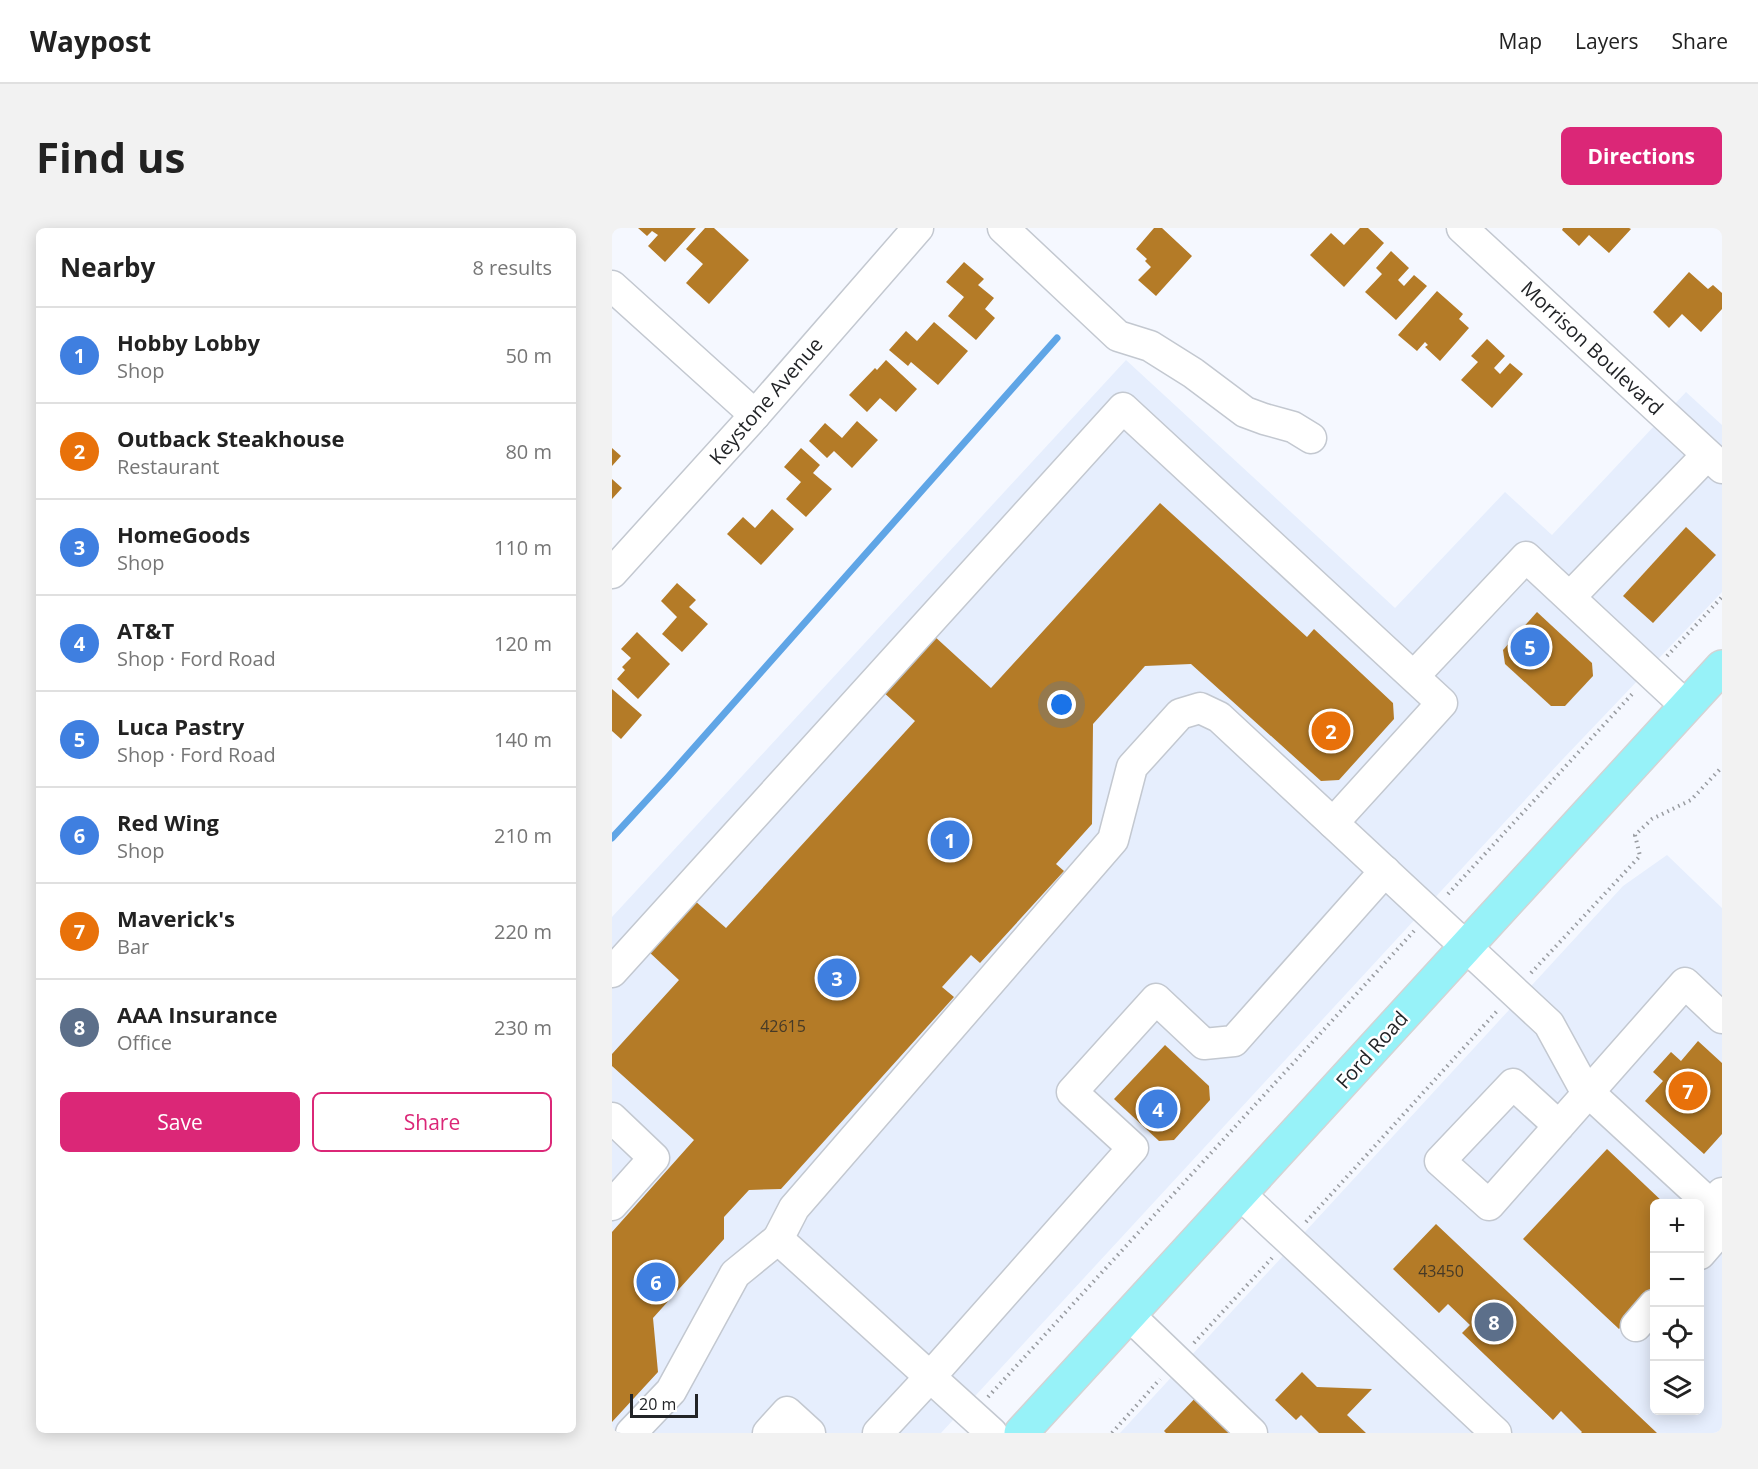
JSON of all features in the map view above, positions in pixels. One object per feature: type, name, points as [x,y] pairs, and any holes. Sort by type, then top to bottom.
[{"type":"main road","name":"Ford Road","points":[[1006,1429],[1129,1315],[1722,667]]},
{"type":"street","name":"Keystone Avenue","points":[[612,573],[918,228]]},
{"type":"street","points":[[1003,228],[1118,336],[1150,346],[1193,373],[1245,412],[1293,427],[1311,438]]},
{"type":"street","name":"Morrison Boulevard","points":[[1462,228],[1715,461]]},
{"type":"street","points":[[612,286],[754,415]]},
{"type":"street","points":[[612,972],[1123,408],[1442,703],[1333,823]]},
{"type":"street","points":[[1570,597],[1715,461]]},
{"type":"street","points":[[1414,676],[1526,557],[1686,706]]},
{"type":"street","points":[[631,1433],[671,1391],[735,1274],[778,1239],[794,1208],[1113,840],[1132,767],[1180,714],[1200,708],[1219,717],[1549,1024],[1588,1092],[1717,1199],[1718,1233],[1701,1253]]},
{"type":"street","points":[[878,1433],[1133,1148],[1071,1092],[1156,999],[1204,1044],[1234,1041],[1385,871]]},
{"type":"street","points":[[1559,1126],[1684,983],[1722,1018]]},
{"type":"street","points":[[612,1118],[654,1158],[612,1206]]},
{"type":"street","points":[[1240,1194],[1496,1433]]},
{"type":"street","points":[[778,1239],[930,1377],[1006,1429]]},
{"type":"street","points":[[1129,1315],[1252,1433]]},
{"type":"street","points":[[768,1433],[788,1412],[810,1433]]},
{"type":"path","points":[[1006,1429],[1430,913],[1722,597]]},
{"type":"path","points":[[1531,973],[1640,856],[1635,835],[1652,819],[1692,800],[1722,767]]},
{"type":"path","points":[[1305,1223],[1500,1007]]},
{"type":"path","points":[[1192,1345],[1273,1257]]},
{"type":"path","points":[[1112,1433],[1163,1377]]},
{"type":"shaded area","points":[[1126,360],[1395,608],[1505,492],[1552,535],[1686,392],[1722,425],[1722,592],[1561,761],[941,1433],[612,1433],[612,917]]},
{"type":"shaded area","points":[[1667,855],[1722,908],[1722,1433],[1120,1433],[1623,886]]},
{"type":"building","points":[[638,228],[696,228],[665,262],[648,246],[658,235],[652,231],[647,236]]},
{"type":"building","points":[[705,228],[714,228],[749,260],[709,304],[686,283],[703,264],[686,249]]},
{"type":"building","points":[[1154,228],[1162,228],[1192,256],[1156,296],[1138,280],[1151,267],[1145,261],[1147,259],[1136,249]]},
{"type":"building","points":[[1360,228],[1368,228],[1384,243],[1344,287],[1310,255],[1331,233],[1344,245]]},
{"type":"building","points":[[1563,228],[1631,229],[1609,253],[1589,235],[1579,246],[1562,230]]},
{"type":"building","points":[[1391,251],[1409,268],[1398,280],[1404,286],[1414,275],[1427,286],[1396,320],[1365,292],[1382,274],[1376,268]]},
{"type":"building","points":[[964,262],[984,279],[978,285],[994,298],[985,309],[995,318],[976,340],[948,316],[964,297],[946,282]]},
{"type":"building","points":[[1689,272],[1708,289],[1713,285],[1722,293],[1722,309],[1701,332],[1682,314],[1669,328],[1653,312]]},
{"type":"building","points":[[1437,291],[1463,314],[1459,319],[1469,328],[1440,361],[1425,347],[1428,345],[1425,342],[1417,351],[1398,335]]},
{"type":"building","points":[[934,322],[968,351],[938,385],[911,362],[908,366],[889,350],[906,331],[917,341]]},
{"type":"building","points":[[1487,339],[1505,356],[1494,368],[1500,374],[1510,363],[1523,374],[1492,408],[1461,380],[1478,362],[1471,356]]},
{"type":"building","points":[[886,360],[917,389],[896,412],[880,398],[867,412],[849,395]]},
{"type":"building","points":[[857,421],[878,440],[852,468],[834,451],[827,458],[809,441],[825,423],[842,438]]},
{"type":"building","points":[[612,448],[621,456],[612,466]]},
{"type":"building","points":[[801,448],[820,465],[813,473],[832,489],[806,517],[786,499],[801,482],[784,467]]},
{"type":"building","points":[[612,479],[622,488],[612,499]]},
{"type":"building","points":[[1160,503],[1307,637],[1314,629],[1393,703],[1394,719],[1339,780],[1321,781],[1191,664],[1145,666],[1093,724],[1092,824],[1056,864],[1064,871],[980,963],[971,955],[942,987],[954,997],[781,1189],[749,1190],[724,1217],[724,1239],[653,1318],[658,1372],[612,1422],[612,1232],[694,1140],[612,1066],[612,1054],[679,980],[648,951],[694,900],[726,928],[915,721],[882,691],[933,635],[991,688]]},
{"type":"building","points":[[772,509],[794,529],[761,565],[727,534],[743,517],[755,528]]},
{"type":"building","points":[[1686,527],[1716,555],[1653,623],[1623,596]]},
{"type":"building","points":[[677,583],[696,600],[689,607],[708,624],[682,652],[662,634],[677,617],[661,601]]},
{"type":"building","points":[[1537,612],[1592,663],[1593,676],[1565,706],[1551,706],[1505,664],[1503,650]]},
{"type":"building","points":[[637,632],[670,664],[638,699],[617,679],[625,670],[622,667],[631,658],[621,649]]},
{"type":"building","points":[[612,689],[642,715],[621,739],[612,731]]},
{"type":"building","points":[[1698,1041],[1722,1063],[1722,1134],[1704,1154],[1645,1101],[1663,1081],[1653,1072],[1671,1052],[1681,1061]]},
{"type":"building","points":[[1165,1045],[1209,1086],[1210,1100],[1174,1140],[1159,1141],[1114,1099]]},
{"type":"building","points":[[1607,1149],[1660,1199],[1650,1199],[1650,1295],[1619,1329],[1523,1239]]},
{"type":"building","points":[[1436,1224],[1657,1433],[1581,1433],[1561,1411],[1553,1420],[1462,1333],[1470,1325],[1448,1304],[1439,1313],[1393,1269]]},
{"type":"building","points":[[1302,1372],[1317,1387],[1372,1389],[1347,1415],[1366,1433],[1319,1433],[1301,1415],[1296,1420],[1275,1400]]},
{"type":"building","points":[[1199,1394],[1240,1433],[1166,1433],[1164,1431]]},
{"type":"waterway","points":[[612,838],[1057,338]]},
{"type":"place","name":"Luca Pastry","points":[[1530,647]]},
{"type":"place","name":"Outback Steakhouse","points":[[1331,731]]},
{"type":"place","name":"Hobby Lobby","points":[[950,840]]},
{"type":"place","name":"HomeGoods","points":[[837,978]]},
{"type":"place","name":"Maverick's","points":[[1688,1091]]},
{"type":"place","name":"AT&T","points":[[1158,1109]]},
{"type":"place","name":"Red Wing","points":[[656,1282]]},
{"type":"place","name":"AAA Insurance","points":[[1494,1322]]}]
